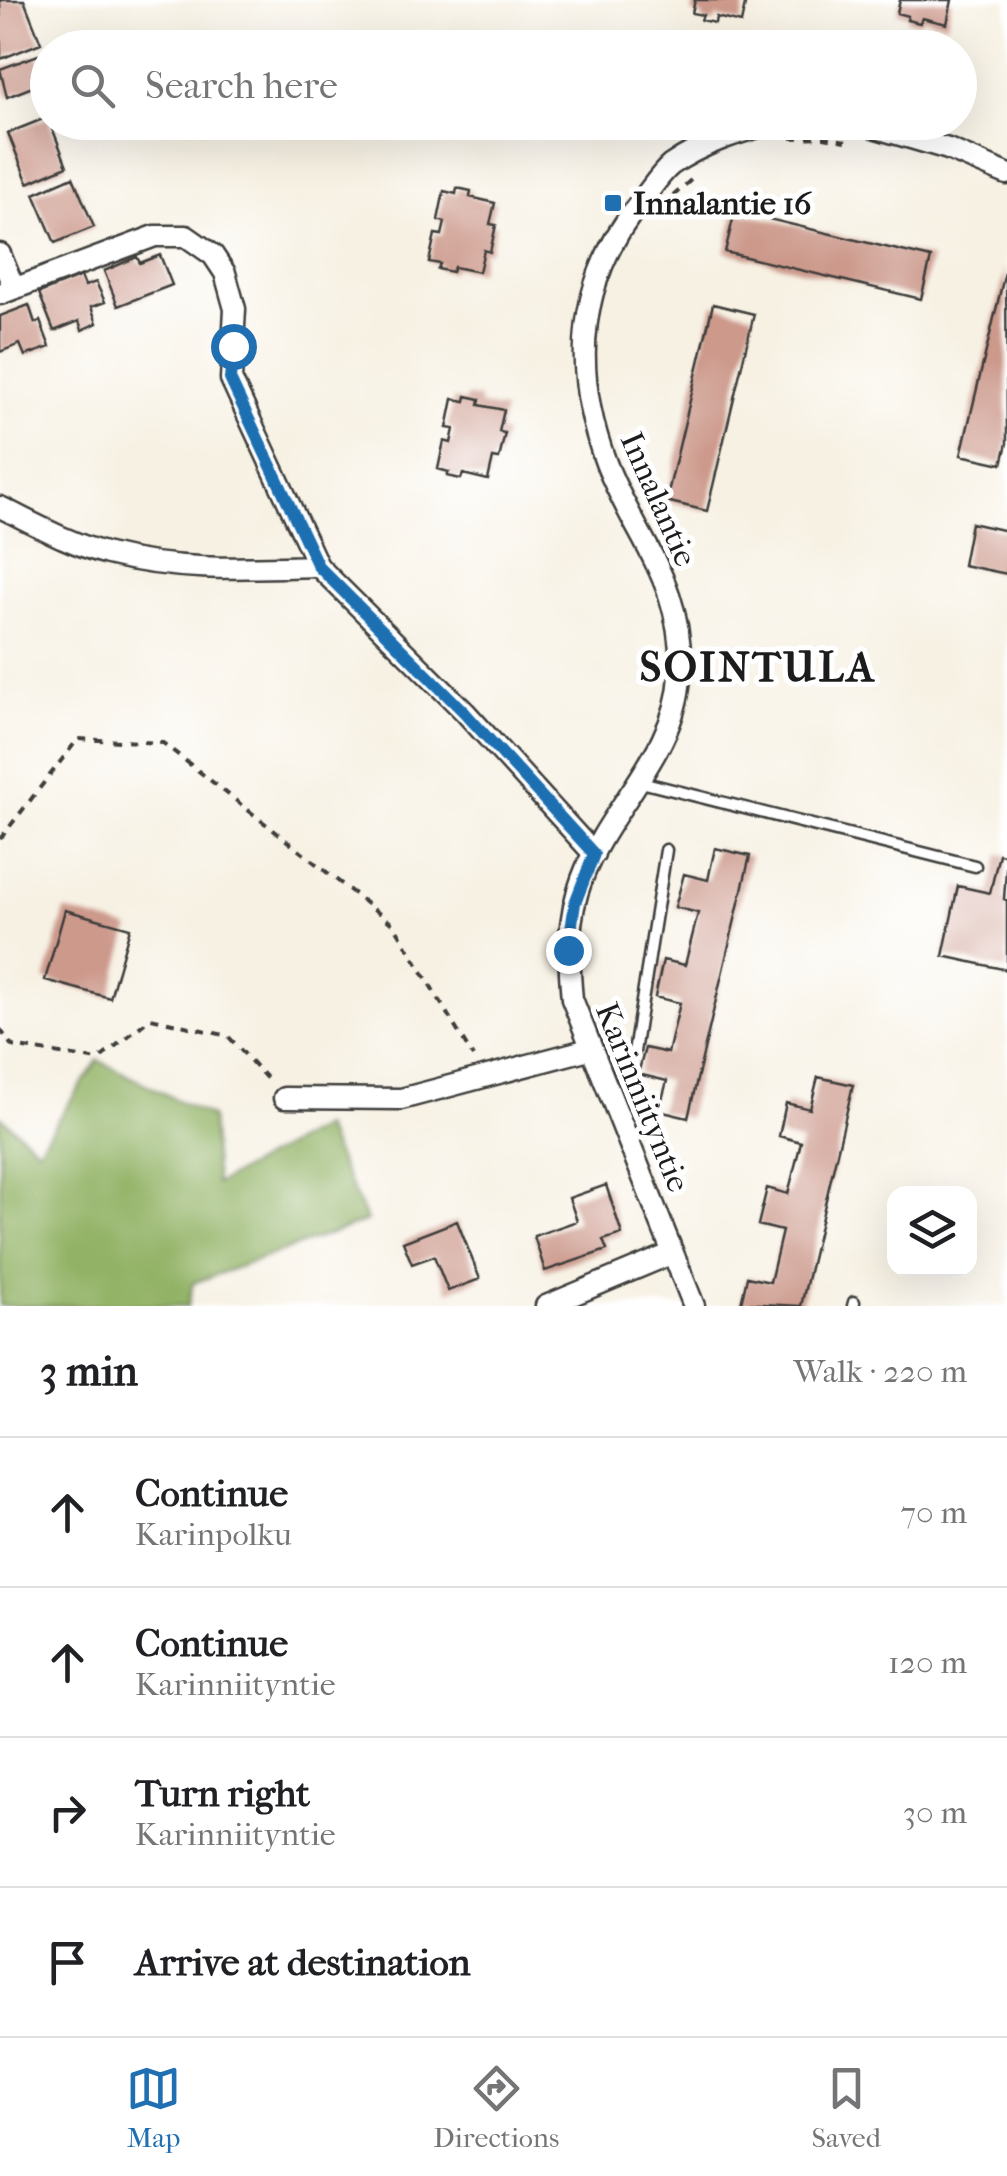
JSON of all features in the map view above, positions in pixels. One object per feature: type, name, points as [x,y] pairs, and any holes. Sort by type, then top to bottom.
[{"type":"street","name":"Innalantie","points":[[594,854],[673,720],[680,676],[679,642],[660,568],[608,467],[588,407],[584,359],[592,286],[610,242],[669,167],[717,140]]},
{"type":"street","points":[[917,140],[1007,174]]},
{"type":"street","points":[[0,254],[7,291],[155,236],[186,236],[214,255],[235,309],[230,379],[318,566],[464,712],[594,854]]},
{"type":"street","points":[[0,507],[108,554],[201,570],[318,566]]},
{"type":"street","name":"Karinniityntie","points":[[594,854],[575,903],[568,950],[572,998],[694,1306]]},
{"type":"street","points":[[284,1098],[401,1099],[589,1049]]},
{"type":"street","points":[[557,1304],[672,1254]]},
{"type":"lane","points":[[636,781],[975,866]]},
{"type":"lane","points":[[634,1052],[666,850]]},
{"type":"path","points":[[0,839],[78,739],[163,743],[394,926],[486,1078]]},
{"type":"path","points":[[0,1029],[12,1046],[98,1060],[151,1018],[228,1036],[284,1098]]},
{"type":"green space","points":[[98,1060],[211,1117],[216,1184],[323,1127],[367,1221],[193,1283],[188,1306],[0,1306],[0,1116],[38,1149]]},
{"type":"building","points":[[0,0],[24,0],[36,30],[30,30],[30,47],[1,59]]},
{"type":"building","points":[[695,0],[746,0],[741,23],[716,17],[715,23],[701,20],[703,15],[692,13]]},
{"type":"building","points":[[900,0],[952,0],[947,24],[922,18],[920,23],[907,20],[908,16],[897,13]]},
{"type":"building","points":[[30,58],[30,88],[7,97],[0,69]]},
{"type":"building","points":[[30,124],[30,140],[57,140],[67,166],[28,183],[8,133]]},
{"type":"building","points":[[73,177],[94,227],[55,243],[34,194]]},
{"type":"building","points":[[457,188],[471,191],[470,197],[495,203],[490,224],[496,225],[490,252],[484,250],[479,272],[454,267],[452,272],[429,262],[435,234],[442,235],[445,222],[438,220],[444,191],[456,194]]},
{"type":"building","points":[[735,211],[931,258],[921,299],[725,252]]},
{"type":"building","points":[[160,255],[172,285],[118,306],[104,271],[137,257],[140,263]]},
{"type":"building","points":[[1006,268],[1007,443],[1002,464],[961,455]]},
{"type":"building","points":[[81,276],[85,286],[96,282],[105,302],[91,307],[97,323],[82,330],[79,321],[54,331],[39,293]]},
{"type":"building","points":[[713,304],[754,314],[707,511],[666,501]]},
{"type":"building","points":[[29,305],[50,347],[25,356],[20,344],[0,352],[0,316]]},
{"type":"building","points":[[466,396],[480,399],[479,405],[504,410],[499,432],[505,433],[499,459],[493,458],[488,480],[463,474],[461,479],[447,476],[449,472],[438,469],[444,441],[451,443],[454,429],[447,428],[453,399],[465,401]]},
{"type":"building","points":[[971,523],[1007,531],[1007,574],[963,565]]},
{"type":"building","points":[[715,848],[750,856],[688,1118],[659,1111],[667,1081],[638,1074],[645,1048],[668,1053],[680,1003],[655,997],[663,960],[685,965],[698,913],[675,907],[684,874],[708,880]]},
{"type":"building","points":[[999,854],[1007,855],[1007,970],[943,956],[958,886],[990,893]]},
{"type":"building","points":[[65,910],[130,928],[110,998],[45,980]]},
{"type":"building","points":[[818,1077],[853,1085],[801,1306],[741,1303],[747,1277],[770,1282],[782,1231],[758,1225],[767,1188],[788,1194],[801,1142],[779,1136],[786,1103],[810,1109]]},
{"type":"building","points":[[606,1185],[622,1234],[603,1240],[607,1250],[545,1271],[534,1236],[577,1221],[569,1198]]},
{"type":"building","points":[[457,1221],[480,1279],[448,1291],[434,1256],[412,1264],[403,1242]]},
{"type":"place","name":"Innalantie 16","points":[[613,203]]},
{"type":"district","name":"SOINTULA","points":[[758,666]]},
{"type":"route","points":[[233,346],[230,379],[318,566],[464,712],[594,854],[575,903],[568,950]]}]
